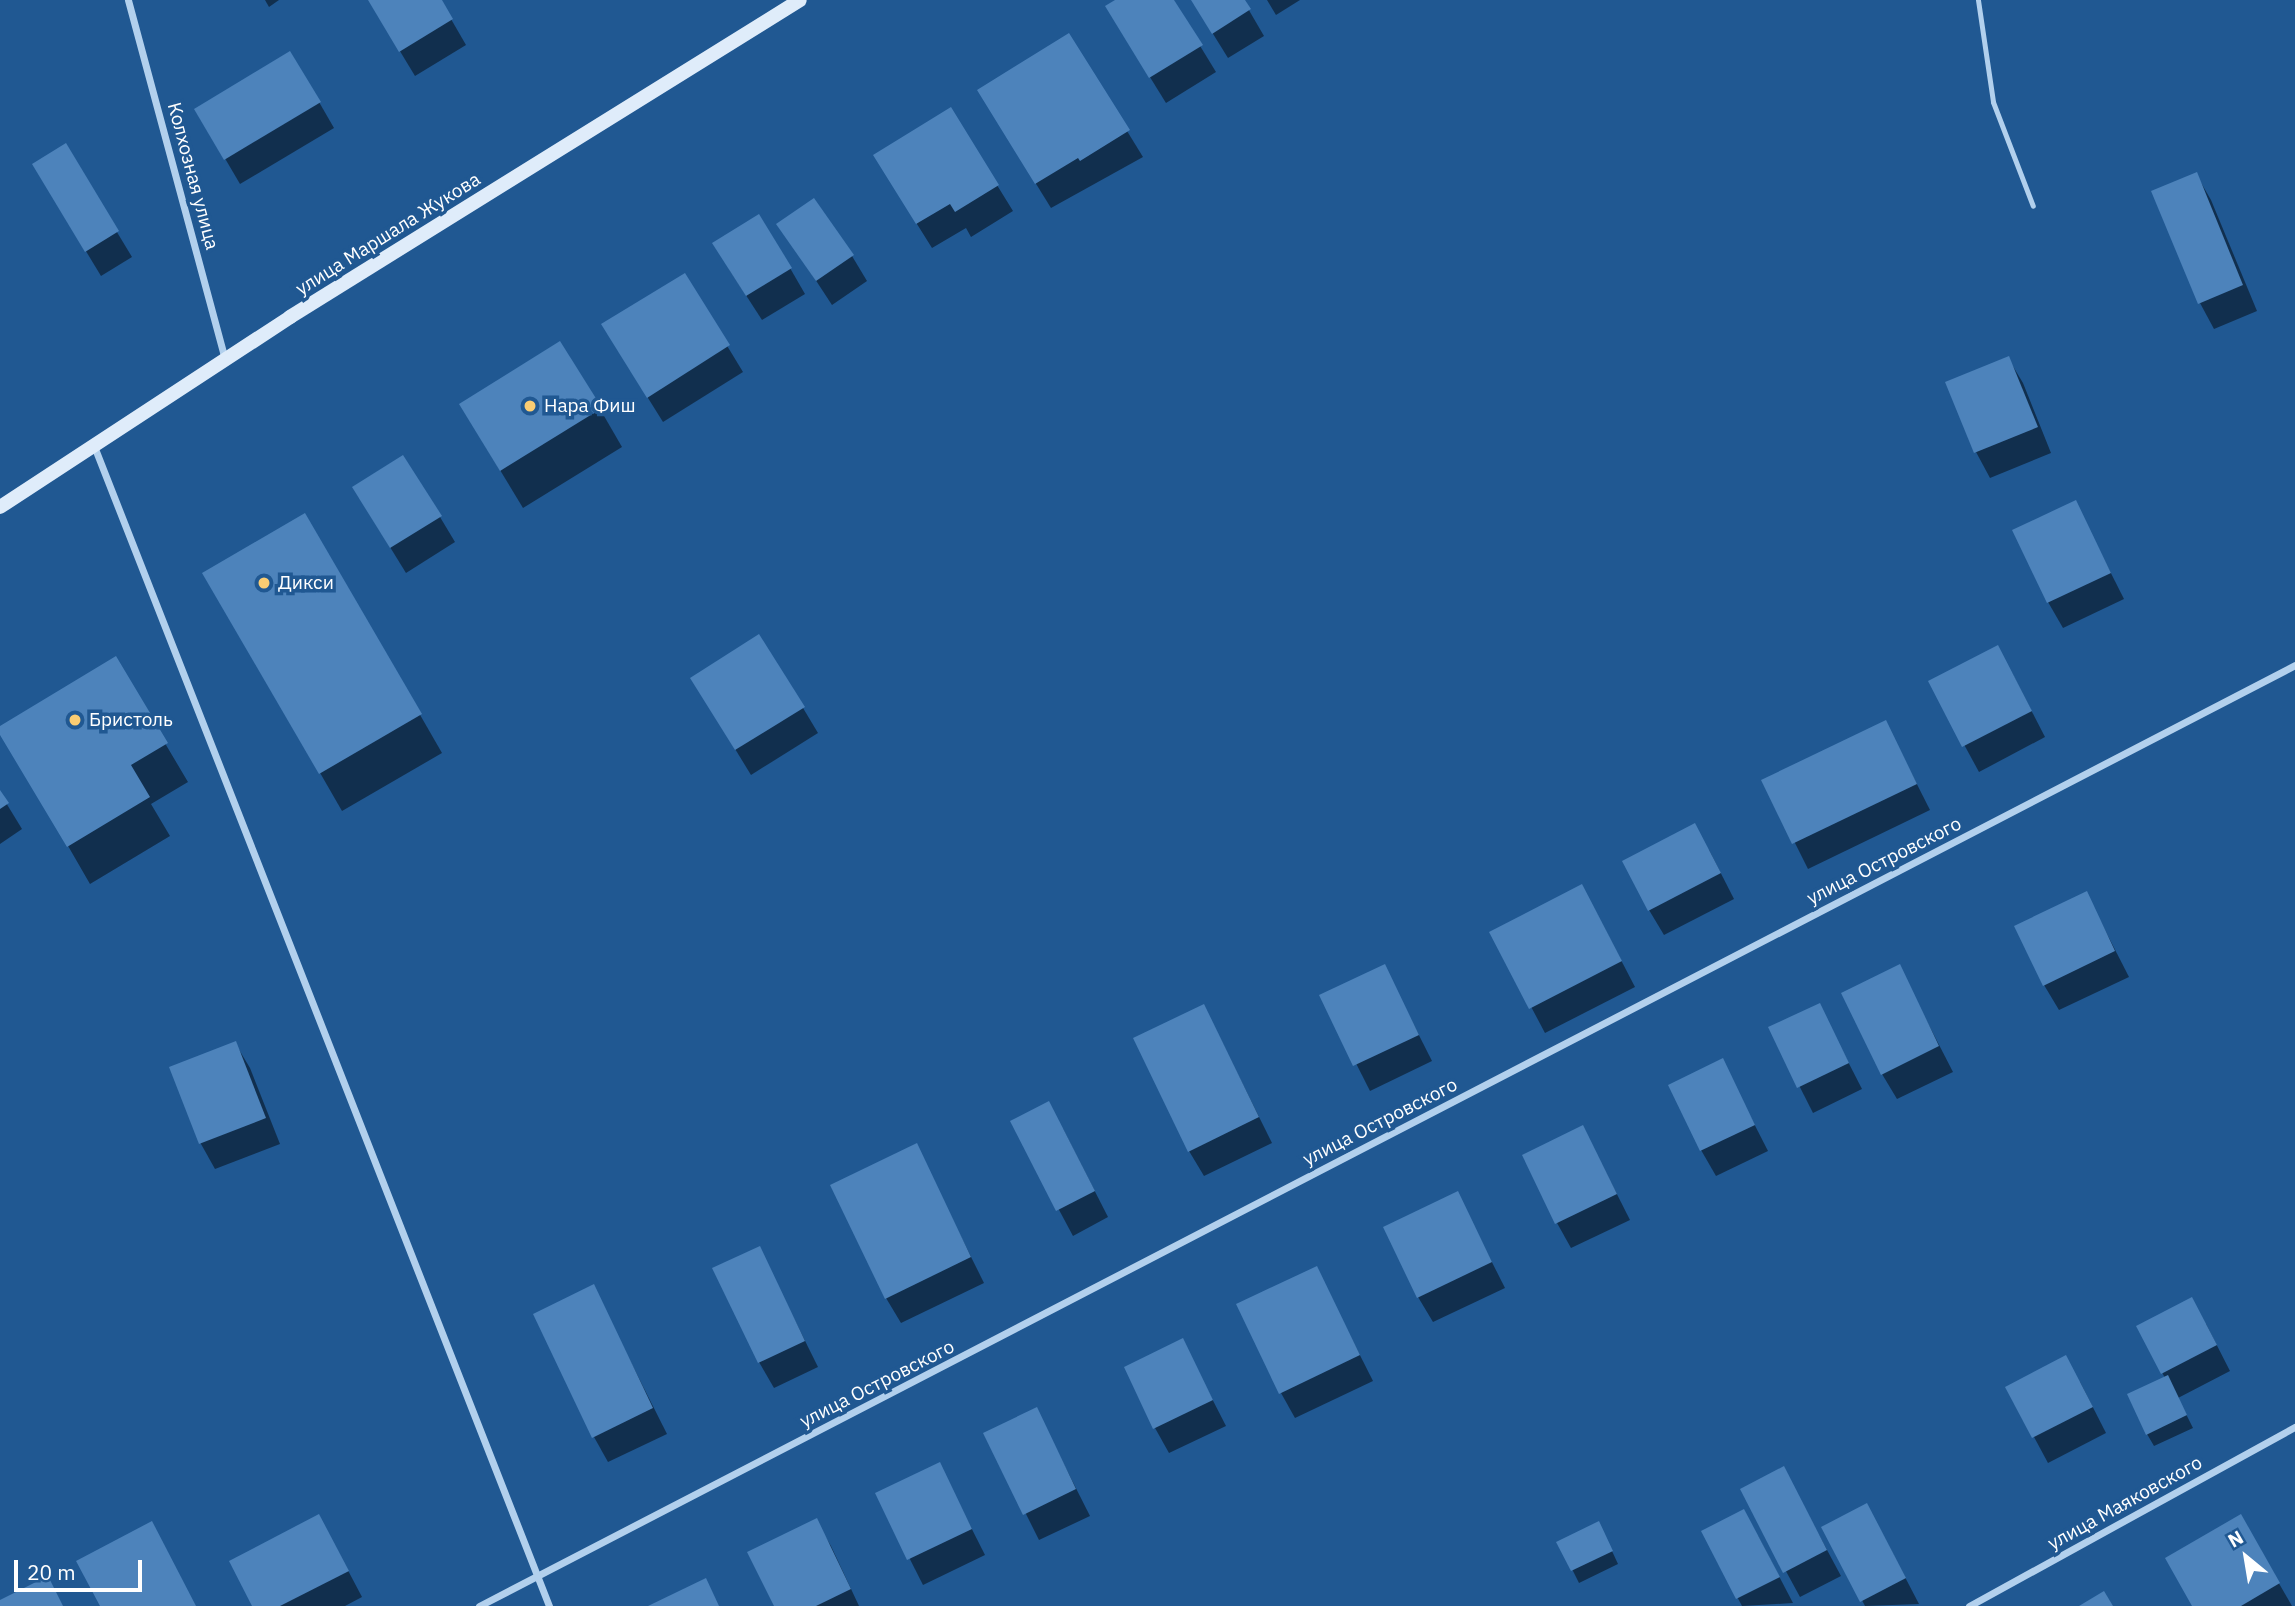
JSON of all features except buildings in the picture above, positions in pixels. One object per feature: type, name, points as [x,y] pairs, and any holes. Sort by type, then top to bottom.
[{"type":"main road","name":"улица Маршала Жукова","points":[[0,507],[225,360],[800,0]]},
{"type":"street","name":"Колхозная улица","points":[[128,0],[225,360]]},
{"type":"street","points":[[94,446],[550,1606]]},
{"type":"street","name":"улица Островского","points":[[479,1606],[540,1577],[2295,665]]},
{"type":"street","name":"улица Маяковского","points":[[1969,1606],[2295,1427]]},
{"type":"lane","points":[[1978,0],[1993,102],[2033,206]]},
{"type":"place","name":"Нара Фиш","points":[[530,406]]},
{"type":"place","name":"Дикси","points":[[264,583]]},
{"type":"place","name":"Бристоль","points":[[75,720]]}]
